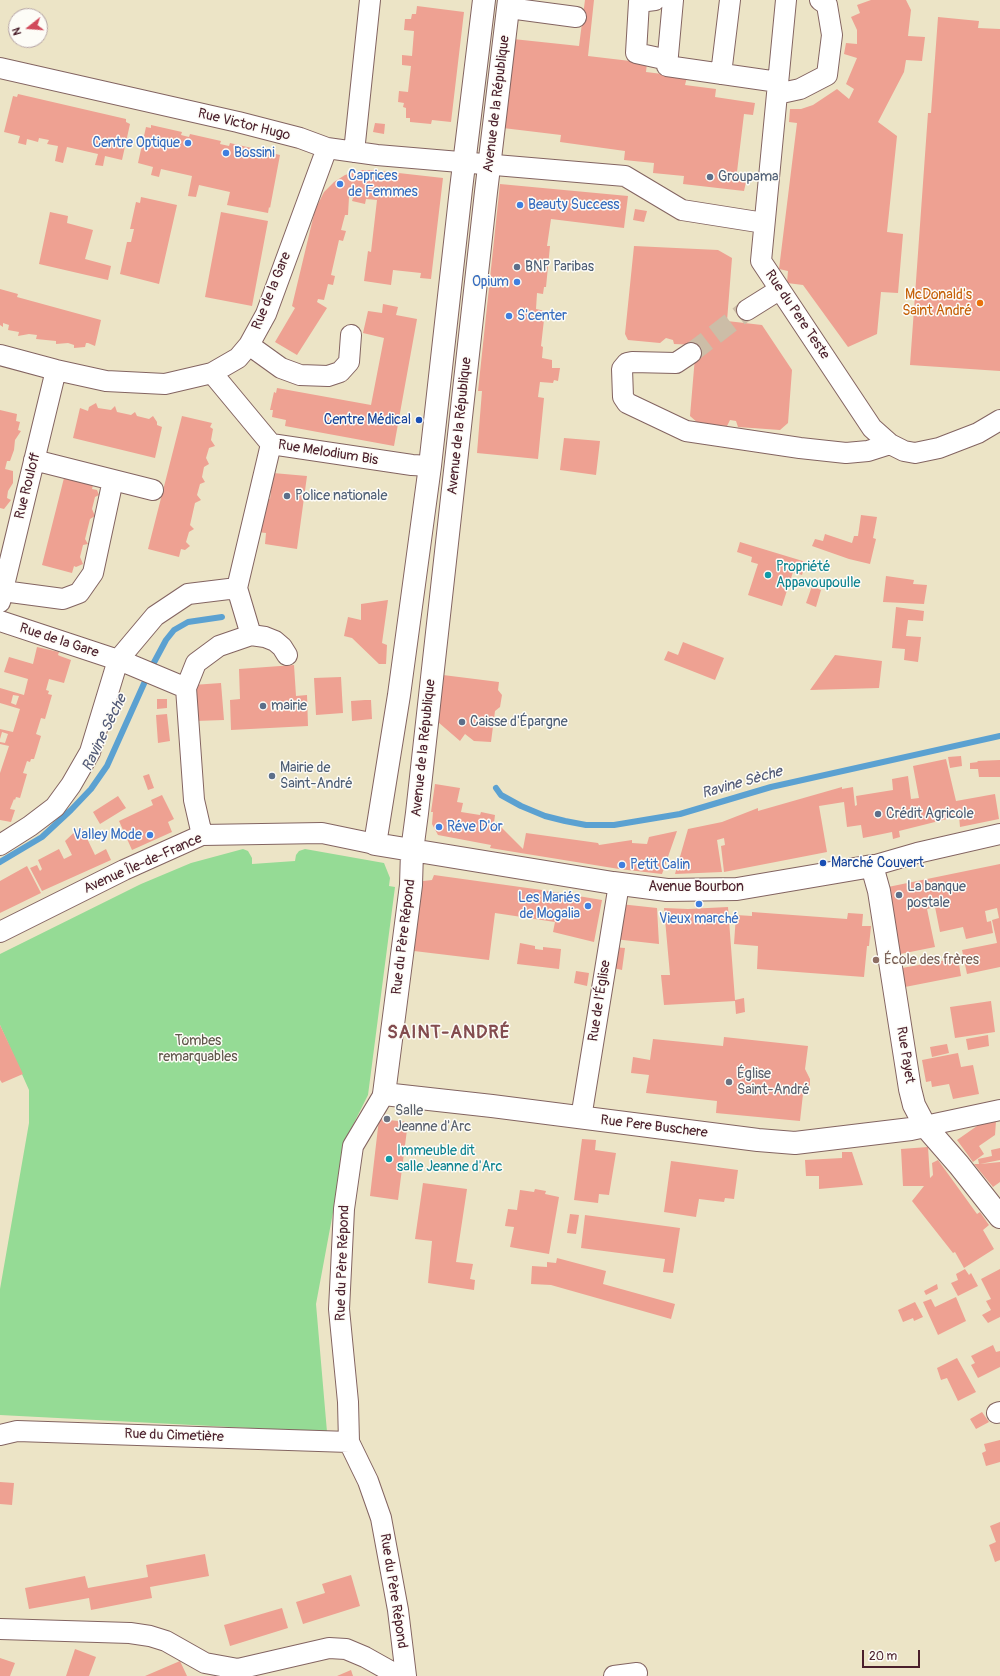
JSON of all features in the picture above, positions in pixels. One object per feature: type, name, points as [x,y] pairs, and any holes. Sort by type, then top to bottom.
[{"type":"main road","name":"Avenue de la République","points":[[375,844],[399,695],[430,466],[460,189],[465,162],[484,0]]},
{"type":"main road","name":"Avenue de la République","points":[[412,851],[485,200],[509,4]]},
{"type":"main road","name":"Avenue Île-de-France","points":[[375,844],[412,851]]},
{"type":"main road","name":"Avenue Bourbon","points":[[412,851],[619,884],[667,890],[737,890],[872,866]]},
{"type":"main road","name":"Rue du Père Répond","points":[[384,1094],[411,885],[412,851]]},
{"type":"main road","name":"Rue Payet","points":[[872,866],[879,891],[910,1089],[914,1106],[925,1126],[959,1165],[1000,1218]]},
{"type":"main road","name":"Rue Pere Buschere","points":[[384,1094],[492,1106],[758,1140],[795,1143],[925,1126]]},
{"type":"street","points":[[354,152],[370,0]]},
{"type":"street","points":[[654,0],[639,2],[636,53],[668,60]]},
{"type":"street","points":[[673,0],[667,66],[721,74],[777,88],[800,89],[827,75],[832,34],[827,5],[820,0]]},
{"type":"street","points":[[721,74],[730,0]]},
{"type":"street","name":"Rue du Pere Teste","points":[[786,0],[761,261],[872,428],[890,444],[904,451],[915,453],[939,448],[972,435],[1000,420]]},
{"type":"street","points":[[509,4],[576,17]]},
{"type":"street","name":"Rue Victor Hugo","points":[[0,68],[238,122],[300,138],[327,148],[453,162],[625,176],[682,210],[764,223]]},
{"type":"street","points":[[300,138],[314,159],[318,172]]},
{"type":"street","name":"Rue de la Gare","points":[[0,355],[56,370],[106,381],[165,384],[212,373],[238,358],[249,345],[266,314],[327,148]]},
{"type":"street","points":[[747,310],[779,290]]},
{"type":"street","points":[[249,345],[280,368],[300,375],[328,376],[340,372],[350,362],[351,335]]},
{"type":"street","points":[[691,353],[676,363],[627,363],[622,369],[623,397],[627,403],[686,431],[800,448],[846,453],[868,451],[890,444]]},
{"type":"street","name":"Rue Rouloff","points":[[1,596],[56,370]]},
{"type":"street","name":"Rue Melodium Bis","points":[[212,373],[272,444],[412,465],[430,466]]},
{"type":"street","points":[[251,635],[237,588],[272,444]]},
{"type":"street","points":[[34,460],[153,490]]},
{"type":"street","points":[[1,596],[64,599],[79,593],[93,573],[113,480]]},
{"type":"street","name":"Rue de la Gare","points":[[0,845],[30,826],[55,807],[71,786],[90,752],[121,661],[155,616],[188,594],[237,588]]},
{"type":"street","name":"Rue de la Gare","points":[[0,621],[121,661]]},
{"type":"street","points":[[202,835],[194,800],[186,688],[196,663],[218,646],[251,635],[275,641],[282,647],[287,655]]},
{"type":"street","points":[[121,661],[186,688]]},
{"type":"street","name":"Avenue Île-de-France","points":[[0,932],[124,870],[202,835],[322,833],[375,844]]},
{"type":"street","name":"Avenue Bourbon","points":[[872,866],[917,853],[1000,834]]},
{"type":"street","name":"Rue de l'Église","points":[[581,1118],[619,884]]},
{"type":"street","name":"Rue du Père Répond","points":[[384,1094],[353,1146],[344,1209],[339,1309],[348,1402],[349,1442],[368,1481],[381,1518],[398,1610],[406,1676]]},
{"type":"street","points":[[925,1126],[1000,1110]]},
{"type":"street","name":"Rue du Cimetière","points":[[0,1435],[16,1431],[349,1442]]},
{"type":"street","points":[[0,1629],[130,1633],[150,1636],[166,1641],[205,1663],[238,1669],[329,1648],[346,1649],[365,1657],[399,1676]]},
{"type":"street","points":[[614,1676],[637,1673]]},
{"type":"green space","name":"Tombes remarquables","points":[[243,849],[248,851],[252,858],[252,864],[295,861],[296,855],[299,851],[305,849],[384,863],[390,878],[389,886],[395,887],[368,1095],[347,1137],[316,1304],[327,1432],[0,1415],[0,1289],[29,1123],[29,1090],[0,1025],[0,954],[141,884],[191,863]]},
{"type":"building","points":[[585,0],[594,0],[588,56],[647,63],[646,72],[687,77],[685,85],[716,89],[715,97],[755,103],[753,115],[744,114],[736,180],[746,182],[744,191],[683,184],[684,176],[653,173],[654,163],[624,160],[625,151],[560,142],[561,135],[503,128],[513,39],[579,46]]},
{"type":"building","points":[[871,0],[906,0],[911,10],[908,36],[925,37],[922,61],[906,60],[904,72],[878,122],[897,136],[887,232],[903,234],[898,293],[881,292],[877,334],[848,347],[803,285],[787,283],[788,271],[779,269],[797,123],[789,122],[790,109],[801,109],[813,105],[837,89],[849,99],[854,89],[846,84],[857,58],[844,54],[846,43],[857,44],[857,30],[851,17],[860,13],[857,5]]},
{"type":"building","points":[[417,6],[464,12],[451,122],[432,120],[431,124],[410,122],[410,118],[406,118],[406,108],[403,107],[404,103],[398,102],[399,91],[408,92],[411,66],[402,65],[402,55],[412,56],[414,31],[404,30],[405,19],[411,19],[412,14],[416,14]]},
{"type":"building","points":[[938,17],[979,21],[978,28],[1000,29],[1000,371],[910,365],[928,113],[931,113]]},
{"type":"building","points":[[18,94],[126,119],[126,122],[130,124],[122,160],[105,156],[103,166],[95,165],[98,154],[67,147],[63,163],[55,161],[58,146],[47,144],[49,140],[39,138],[38,142],[27,139],[26,145],[18,143],[20,136],[4,132],[13,96],[17,97]]},
{"type":"building","points":[[375,123],[385,124],[384,134],[373,132]]},
{"type":"building","points":[[151,125],[182,132],[181,135],[189,137],[190,134],[221,141],[220,144],[229,146],[230,143],[260,150],[259,153],[263,154],[264,151],[280,155],[268,213],[227,205],[230,192],[199,185],[196,197],[188,196],[192,176],[161,169],[159,177],[151,175],[153,167],[138,163],[146,127],[151,128]]},
{"type":"building","points":[[362,170],[443,178],[431,279],[420,278],[421,273],[393,270],[391,285],[364,281],[368,251],[371,252],[377,200],[366,199],[365,204],[352,201],[353,198],[349,197],[348,215],[345,215],[341,230],[346,231],[343,241],[339,240],[331,275],[335,276],[333,285],[328,284],[324,300],[318,299],[317,302],[327,308],[297,355],[275,342],[295,308],[292,306],[315,210],[324,192],[334,182],[345,175]]},
{"type":"building","points":[[500,184],[628,196],[624,228],[551,219],[547,246],[550,246],[546,287],[544,287],[543,294],[537,293],[536,309],[545,311],[541,346],[543,347],[542,358],[552,360],[552,368],[560,368],[558,381],[554,380],[553,383],[540,382],[538,397],[544,398],[538,459],[477,453],[482,391],[478,391]]},
{"type":"building","points":[[141,197],[177,205],[159,284],[120,274],[127,242],[131,242],[134,229],[130,229],[136,202],[140,203]]},
{"type":"building","points":[[635,209],[647,211],[644,222],[633,220]]},
{"type":"building","points":[[50,212],[68,216],[67,223],[93,230],[85,259],[111,266],[108,280],[39,264]]},
{"type":"building","points":[[221,212],[268,221],[252,306],[205,297]]},
{"type":"building","points":[[634,246],[718,250],[732,258],[727,321],[762,325],[792,370],[788,423],[780,430],[738,427],[736,421],[730,420],[727,426],[698,423],[690,416],[696,345],[674,344],[673,340],[666,338],[660,343],[628,340],[625,334]]},
{"type":"building","points":[[0,289],[18,294],[17,297],[101,320],[95,346],[86,343],[85,347],[74,348],[74,345],[68,343],[56,344],[56,341],[36,339],[37,335],[29,334],[18,336],[19,332],[8,330],[9,325],[3,323],[3,327],[0,325]]},
{"type":"building","points":[[383,304],[398,307],[396,315],[417,319],[394,446],[285,426],[286,420],[272,417],[273,410],[270,410],[274,392],[276,393],[277,388],[371,405],[384,338],[363,333],[368,311],[382,313]]},
{"type":"building","points":[[96,403],[98,408],[111,410],[115,406],[117,412],[131,415],[135,412],[137,416],[149,419],[153,416],[157,422],[157,425],[162,427],[155,458],[73,438],[80,408],[88,411],[89,407]]},
{"type":"building","points":[[0,410],[17,414],[16,421],[20,422],[18,430],[21,431],[15,440],[14,450],[10,461],[7,461],[5,469],[13,471],[13,483],[8,491],[7,498],[11,500],[4,509],[0,508]]},
{"type":"building","points":[[182,416],[212,423],[210,427],[213,429],[211,440],[215,446],[209,448],[206,458],[209,464],[204,467],[202,477],[205,482],[200,484],[197,495],[201,500],[195,503],[190,525],[194,529],[189,532],[186,542],[190,546],[185,550],[181,549],[179,557],[148,549]]},
{"type":"building","points":[[564,438],[600,441],[596,475],[560,470]]},
{"type":"building","points":[[273,473],[307,476],[297,549],[265,544],[266,533],[257,532],[262,498],[270,499]]},
{"type":"building","points":[[64,478],[93,485],[92,489],[97,490],[99,495],[95,497],[92,509],[95,516],[90,519],[85,539],[88,544],[83,545],[80,557],[83,564],[76,567],[74,566],[72,573],[42,565]]},
{"type":"building","points":[[861,515],[877,517],[873,538],[876,539],[870,564],[849,559],[812,546],[815,539],[823,541],[825,534],[852,543],[854,536],[858,536]]},
{"type":"building","points":[[740,542],[806,562],[802,575],[793,572],[782,606],[748,595],[758,564],[751,562],[752,557],[737,552]]},
{"type":"building","points":[[886,576],[914,580],[913,584],[927,585],[924,604],[883,602]]},
{"type":"building","points":[[812,586],[821,590],[816,607],[806,603]]},
{"type":"building","points":[[388,600],[382,643],[387,645],[386,664],[379,664],[352,638],[344,636],[348,617],[361,620],[361,604]]},
{"type":"building","points":[[896,607],[924,611],[923,621],[908,620],[906,636],[921,637],[918,662],[904,660],[905,649],[892,648]]},
{"type":"building","points":[[683,642],[724,658],[715,680],[664,660],[668,651],[678,655]]},
{"type":"building","points":[[37,647],[59,652],[58,655],[71,660],[64,683],[49,679],[46,690],[49,691],[48,694],[52,695],[45,719],[41,718],[36,734],[41,736],[34,759],[31,759],[30,762],[27,761],[23,773],[27,774],[20,798],[16,797],[15,800],[14,799],[10,809],[15,810],[11,822],[0,820],[0,773],[9,746],[0,744],[0,742],[5,743],[8,734],[2,732],[0,739],[0,729],[13,732],[20,709],[0,703],[0,688],[24,695],[28,679],[4,672],[9,657],[33,664]],"holes":[[[13,695],[19,696],[16,705],[11,703]]]},
{"type":"building","points":[[835,655],[882,661],[879,688],[810,690]]},
{"type":"building","points":[[294,665],[296,696],[307,695],[308,726],[231,730],[230,700],[240,699],[239,669]]},
{"type":"building","points":[[443,675],[499,682],[498,690],[502,695],[500,707],[495,711],[491,742],[474,741],[465,734],[460,741],[438,722]]},
{"type":"building","points":[[341,677],[343,713],[316,715],[314,678]]},
{"type":"building","points":[[221,683],[224,720],[195,721],[193,685]]},
{"type":"building","points":[[157,699],[167,699],[167,708],[157,709]]},
{"type":"building","points":[[371,700],[372,719],[352,721],[351,701]]},
{"type":"building","points":[[167,714],[170,741],[158,743],[156,715]]},
{"type":"building","points":[[961,756],[962,766],[950,768],[948,757]]},
{"type":"building","points":[[946,759],[956,801],[995,794],[999,819],[960,827],[959,816],[899,831],[900,837],[893,839],[892,832],[863,838],[861,825],[847,827],[844,802],[819,806],[827,852],[724,872],[721,846],[725,845],[724,838],[717,840],[722,872],[675,874],[688,829],[722,822],[758,808],[758,811],[842,787],[842,789],[853,787],[855,806],[857,805],[856,796],[893,790],[892,779],[908,776],[911,799],[919,798],[913,766]]},
{"type":"building","points":[[1000,760],[1000,777],[979,777],[978,769],[970,769],[970,763],[978,762],[977,761]]},
{"type":"building","points":[[149,774],[154,788],[148,790],[143,776]]},
{"type":"building","points":[[435,784],[460,788],[457,802],[463,803],[461,812],[480,815],[481,812],[495,815],[494,823],[498,824],[523,849],[526,833],[598,843],[599,845],[632,840],[632,843],[647,844],[649,837],[677,831],[662,874],[619,869],[490,848],[491,845],[438,835],[432,824],[433,812],[431,812]]},
{"type":"building","points":[[162,795],[174,819],[168,822],[172,832],[132,850],[119,821],[153,805],[151,800]]},
{"type":"building","points":[[118,796],[126,808],[100,824],[93,812]]},
{"type":"building","points":[[81,826],[95,855],[106,849],[111,860],[42,891],[30,868],[37,865],[40,871],[42,869],[38,860],[59,849],[64,859],[72,855],[65,841]]},
{"type":"building","points":[[1000,864],[1000,967],[967,974],[962,950],[997,943],[992,920],[999,918],[997,908],[985,911],[987,922],[991,921],[993,933],[966,939],[963,927],[940,932],[935,907],[927,909],[935,947],[900,954],[888,887]]},
{"type":"building","points":[[27,866],[41,893],[0,913],[0,881]]},
{"type":"building","points":[[434,875],[602,900],[594,942],[553,932],[555,922],[495,913],[489,960],[414,951],[423,881],[432,880]]},
{"type":"building","points":[[620,904],[657,908],[659,944],[614,939]]},
{"type":"building","points":[[728,907],[735,1000],[744,998],[745,1012],[736,1014],[735,1001],[664,1005],[661,975],[670,975],[664,908],[688,909]]},
{"type":"building","points":[[752,912],[847,919],[848,913],[863,914],[862,926],[871,926],[869,946],[867,946],[864,977],[757,969],[758,946],[734,944],[736,915],[752,916]]},
{"type":"building","points":[[520,943],[535,946],[535,949],[543,950],[543,947],[561,949],[559,969],[517,964]]},
{"type":"building","points":[[612,947],[625,948],[622,970],[609,967]]},
{"type":"building","points":[[958,958],[961,976],[905,987],[902,968]]},
{"type":"building","points":[[576,971],[589,973],[587,986],[574,983]]},
{"type":"building","points":[[991,1001],[995,1032],[955,1038],[950,1007]]},
{"type":"building","points":[[0,1025],[23,1074],[2,1083],[0,1080]]},
{"type":"building","points":[[988,1035],[989,1046],[968,1050],[966,1039]]},
{"type":"building","name":"Église Saint-André","points":[[724,1037],[808,1046],[805,1069],[810,1079],[810,1085],[803,1094],[800,1121],[716,1113],[717,1101],[646,1093],[649,1075],[631,1073],[633,1057],[650,1060],[653,1039],[723,1046]]},
{"type":"building","points":[[947,1044],[949,1053],[932,1057],[930,1047]]},
{"type":"building","points":[[958,1053],[961,1067],[973,1065],[979,1094],[953,1099],[949,1084],[932,1087],[931,1081],[926,1082],[922,1060]]},
{"type":"building","name":"Immeuble dit salle Jeanne d'Arc","points":[[379,1119],[408,1122],[398,1200],[370,1196]]},
{"type":"building","points":[[996,1121],[995,1135],[979,1146],[984,1154],[973,1162],[957,1140],[977,1126],[976,1125]]},
{"type":"building","points":[[582,1139],[596,1140],[595,1150],[616,1153],[609,1195],[599,1194],[598,1203],[574,1200]]},
{"type":"building","points":[[928,1147],[930,1178],[933,1175],[932,1163],[938,1160],[977,1214],[980,1212],[989,1225],[983,1230],[994,1249],[964,1268],[955,1252],[953,1253],[912,1201],[924,1186],[903,1186],[901,1149]]},
{"type":"building","points":[[1000,1148],[1000,1160],[980,1164],[1000,1162],[1000,1182],[993,1187],[974,1164],[979,1164],[978,1159],[992,1156],[991,1150]]},
{"type":"building","points":[[842,1152],[852,1152],[863,1185],[819,1189],[819,1176],[806,1176],[805,1160],[842,1158]]},
{"type":"building","points":[[671,1161],[738,1170],[734,1199],[725,1198],[724,1202],[699,1199],[696,1217],[664,1212]]},
{"type":"building","points":[[423,1183],[467,1189],[456,1262],[473,1264],[470,1279],[475,1280],[474,1290],[428,1283],[432,1241],[415,1239]]},
{"type":"building","points":[[535,1189],[546,1191],[545,1194],[559,1197],[549,1254],[510,1247],[514,1227],[505,1226],[508,1209],[517,1210],[520,1190],[534,1192]]},
{"type":"building","points":[[570,1214],[579,1215],[576,1234],[567,1233]]},
{"type":"building","points":[[585,1215],[680,1228],[673,1273],[663,1272],[665,1259],[581,1248]]},
{"type":"building","points":[[557,1258],[606,1271],[603,1284],[675,1304],[671,1319],[551,1285],[531,1284],[532,1266],[547,1267],[547,1262],[556,1263]]},
{"type":"building","points":[[965,1269],[969,1275],[971,1273],[978,1286],[958,1296],[951,1283],[958,1280],[956,1274]]},
{"type":"building","points":[[1000,1269],[1000,1317],[988,1323],[982,1315],[991,1310],[986,1301],[991,1299],[981,1279]]},
{"type":"building","points":[[937,1284],[938,1289],[926,1295],[924,1291]]},
{"type":"building","points":[[956,1297],[966,1321],[938,1335],[923,1302],[931,1299],[935,1307]]},
{"type":"building","points":[[915,1302],[923,1317],[914,1321],[913,1318],[903,1322],[898,1310]]},
{"type":"building","points":[[993,1345],[996,1352],[1000,1351],[1000,1367],[978,1378],[971,1365],[975,1363],[971,1356]]},
{"type":"building","points":[[957,1358],[976,1392],[958,1401],[947,1378],[941,1380],[937,1368]]},
{"type":"building","points":[[982,1412],[989,1422],[976,1429],[970,1419]]},
{"type":"building","points":[[1000,1440],[1000,1462],[986,1466],[982,1453],[986,1451],[984,1444]]},
{"type":"building","points":[[0,1482],[14,1483],[12,1505],[0,1504]]},
{"type":"building","points":[[1000,1522],[1000,1560],[995,1562],[989,1545],[996,1542],[990,1526]]},
{"type":"building","points":[[205,1554],[209,1576],[150,1587],[152,1598],[91,1610],[89,1598],[29,1609],[25,1588],[85,1576],[88,1588],[148,1577],[146,1565]]},
{"type":"building","points":[[351,1575],[360,1606],[303,1624],[296,1602],[325,1593],[322,1584]]},
{"type":"building","points":[[282,1608],[288,1628],[230,1646],[224,1625]]},
{"type":"building","points":[[75,1649],[96,1657],[89,1676],[66,1676]]},
{"type":"building","points":[[0,1658],[15,1663],[10,1676],[0,1676]]},
{"type":"building","points":[[180,1661],[187,1676],[145,1676]]},
{"type":"building","points":[[351,1670],[353,1676],[337,1676]]},
{"type":"waterway","name":"Ravine Sèche","points":[[0,862],[42,837],[91,789],[107,766],[151,668],[166,640],[174,630],[188,622],[222,617]]},
{"type":"waterway","name":"Ravine Sèche","points":[[496,788],[501,795],[521,806],[545,816],[586,825],[614,825],[680,814],[771,787],[1000,736]]},
{"type":"tunnel","points":[[691,353],[747,310]]},
{"type":"place","name":"Centre Optique","points":[[188,143]]},
{"type":"place","name":"Bossini","points":[[226,153]]},
{"type":"place","name":"Groupama","points":[[710,177]]},
{"type":"place","name":"Caprices de Femmes","points":[[340,184]]},
{"type":"place","name":"Beauty Success","points":[[520,205]]},
{"type":"place","name":"BNP Paribas","points":[[517,267]]},
{"type":"place","name":"Opium","points":[[517,282]]},
{"type":"place","name":"McDonald's Saint André","points":[[980,303]]},
{"type":"place","name":"S'center","points":[[509,316]]},
{"type":"place","name":"Centre Médical","points":[[419,420]]},
{"type":"place","name":"Police nationale","points":[[287,496]]},
{"type":"place","name":"Propriété Appavoupoulle","points":[[768,575]]},
{"type":"place","name":"mairie","points":[[263,706]]},
{"type":"place","name":"Caisse d'Épargne","points":[[462,722]]},
{"type":"place","name":"Mairie de Saint-André","points":[[272,776]]},
{"type":"place","name":"Crédit Agricole","points":[[878,814]]},
{"type":"place","name":"Réve D'or","points":[[439,827]]},
{"type":"place","name":"Valley Mode","points":[[150,835]]},
{"type":"place","name":"Marché Couvert","points":[[823,863]]},
{"type":"place","name":"Petit Calin","points":[[622,865]]},
{"type":"place","name":"La banque postale","points":[[899,895]]},
{"type":"place","name":"Vieux marché","points":[[699,904]]},
{"type":"place","name":"Les Mariés de Mogalia","points":[[588,906]]},
{"type":"place","name":"École des frères","points":[[876,960]]},
{"type":"place","name":"Église Saint-André","points":[[729,1082]]},
{"type":"place","name":"Salle Jeanne d'Arc","points":[[387,1119]]},
{"type":"place","name":"Immeuble dit salle Jeanne d'Arc","points":[[389,1159]]},
{"type":"district","name":"SAINT-ANDRÉ","points":[[449,1033]]}]
